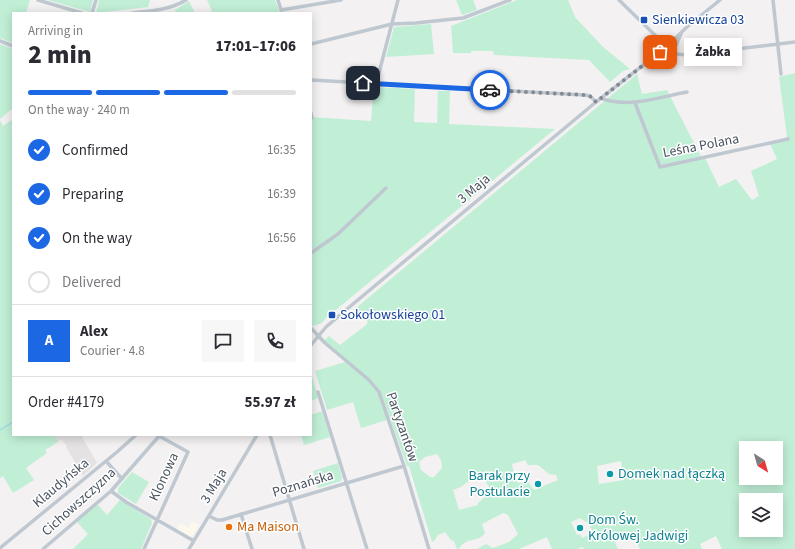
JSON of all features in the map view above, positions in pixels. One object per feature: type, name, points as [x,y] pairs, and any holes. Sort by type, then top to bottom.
[{"type":"street","points":[[38,0],[79,12]]},
{"type":"street","points":[[92,12],[96,0]]},
{"type":"street","points":[[142,12],[153,11],[186,0]]},
{"type":"street","points":[[278,0],[282,11],[341,0]]},
{"type":"street","points":[[376,84],[398,0]]},
{"type":"street","points":[[312,44],[392,24],[463,18],[510,0]]},
{"type":"street","points":[[619,0],[660,40],[667,45],[673,45],[682,55]]},
{"type":"street","name":"3 Maja","points":[[312,344],[325,328],[353,304],[596,102],[655,56],[720,0]]},
{"type":"street","points":[[774,0],[781,74]]},
{"type":"street","name":"3 Maja","points":[[670,53],[675,48],[682,32]]},
{"type":"street","points":[[0,41],[12,46]]},
{"type":"street","name":"3 Maja","points":[[655,56],[670,53],[682,55],[795,42]]},
{"type":"street","points":[[667,45],[666,52],[670,53]]},
{"type":"street","points":[[312,80],[585,95],[590,96],[596,102]]},
{"type":"street","points":[[603,99],[611,102],[635,103],[686,92]]},
{"type":"street","name":"Leśna Polana","points":[[635,103],[660,168],[788,139]]},
{"type":"street","points":[[312,252],[338,234],[386,188]]},
{"type":"street","name":"Partyzantów","points":[[312,329],[376,388],[404,466],[429,549]]},
{"type":"street","points":[[318,392],[367,549]]},
{"type":"street","name":"Klaudyńska","points":[[0,548],[135,436]]},
{"type":"street","name":"Cichowszczyzna","points":[[44,549],[111,491],[159,436]]},
{"type":"street","name":"Klonowa","points":[[157,520],[188,452],[159,436]]},
{"type":"street","name":"3 Maja","points":[[189,549],[256,436]]},
{"type":"street","points":[[270,436],[304,549]]},
{"type":"street","points":[[106,461],[122,479]]},
{"type":"street","name":"Poznańska","points":[[209,516],[219,520],[404,466]]},
{"type":"street","points":[[111,491],[126,502],[194,541]]},
{"type":"street","points":[[241,514],[252,549]]},
{"type":"street","points":[[144,549],[157,520]]},
{"type":"shaded area","points":[[55,436],[82,436],[97,463],[83,476],[66,447],[67,446],[61,439],[58,442]]},
{"type":"shaded area","points":[[192,521],[199,525],[191,538],[179,531],[177,527],[179,523],[188,528]]},
{"type":"green space","points":[[0,0],[30,0],[26,12],[12,12],[12,43],[0,38]]},
{"type":"green space","points":[[48,0],[93,0],[90,12]]},
{"type":"green space","points":[[99,0],[150,0],[148,7],[96,12]]},
{"type":"green space","points":[[207,0],[275,0],[280,12],[211,12],[212,11]]},
{"type":"green space","points":[[456,0],[473,0],[477,10],[462,15]]},
{"type":"green space","points":[[517,0],[568,0],[575,17],[602,46],[630,69],[623,71],[610,82],[589,60],[494,55],[493,51],[453,53],[451,26]]},
{"type":"green space","points":[[189,1],[194,12],[176,12],[175,10]]},
{"type":"green space","points":[[431,24],[434,54],[386,57],[394,27]]},
{"type":"green space","points":[[0,44],[12,49],[12,109],[0,119]]},
{"type":"green space","points":[[795,73],[795,549],[722,549],[716,536],[700,544],[702,549],[640,549],[635,539],[632,540],[624,533],[613,538],[618,549],[585,549],[582,547],[578,549],[552,549],[547,537],[519,549],[477,549],[486,544],[493,548],[509,542],[518,534],[508,515],[503,513],[482,524],[485,533],[479,538],[465,542],[459,549],[457,549],[454,541],[451,540],[445,532],[438,535],[432,542],[409,466],[407,466],[380,391],[324,341],[329,336],[340,345],[366,325],[368,322],[356,308],[637,74],[642,94],[667,90],[701,157],[705,158],[719,187],[736,179],[752,200],[759,196],[751,171],[777,159],[770,144],[787,137],[779,77]],"holes":[[[437,454],[441,460],[442,468],[434,477],[430,477],[421,470],[419,462],[425,457]],[[525,460],[528,465],[538,465],[549,474],[556,475],[558,480],[534,490],[528,482],[518,483],[514,475],[512,464]],[[621,461],[624,480],[599,484],[597,466]],[[479,478],[484,480],[490,493],[478,503],[478,505],[459,510],[453,490],[461,487],[467,482]],[[580,518],[589,524],[593,533],[582,538],[580,534],[577,535],[571,522]]]},
{"type":"green space","points":[[374,87],[415,89],[414,122],[437,123],[438,91],[450,91],[449,124],[555,129],[326,318],[322,323],[313,326],[312,117],[371,121]]},
{"type":"green space","points":[[0,120],[3,126],[12,120],[12,436],[55,436],[58,442],[45,450],[47,453],[26,468],[34,480],[13,493],[3,476],[0,478]]},
{"type":"green space","points":[[345,362],[367,379],[378,393],[387,420],[361,428],[353,402],[327,410],[315,371]]},
{"type":"green space","points":[[312,376],[318,398],[312,401]]},
{"type":"green space","points":[[322,411],[330,437],[304,445],[301,436],[312,436],[312,415]]},
{"type":"green space","points":[[338,463],[342,477],[341,481],[318,488],[313,471]]},
{"type":"green space","points":[[132,472],[149,482],[136,504],[118,493],[118,488]]},
{"type":"green space","points":[[120,500],[151,519],[152,523],[141,549],[73,549],[88,534],[77,522],[97,504],[107,515]]},
{"type":"waterway","points":[[0,430],[12,423]]},
{"type":"way so far","points":[[490,90],[585,95],[590,96],[596,102],[660,52]]},
{"type":"place","name":"Sienkiewicza 03","points":[[644,20]]},
{"type":"place","name":"Żabka","points":[[660,52]]},
{"type":"place","name":"Sokołowskiego 01","points":[[332,315]]},
{"type":"place","name":"Domek nad łączką","points":[[610,474]]},
{"type":"place","name":"Barak przy Postulacie","points":[[538,484]]},
{"type":"place","name":"Ma Maison","points":[[229,527]]},
{"type":"place","name":"Dom Św. Królowej Jadwigi","points":[[580,528]]},
{"type":"route","points":[[363,83],[490,90]]}]
